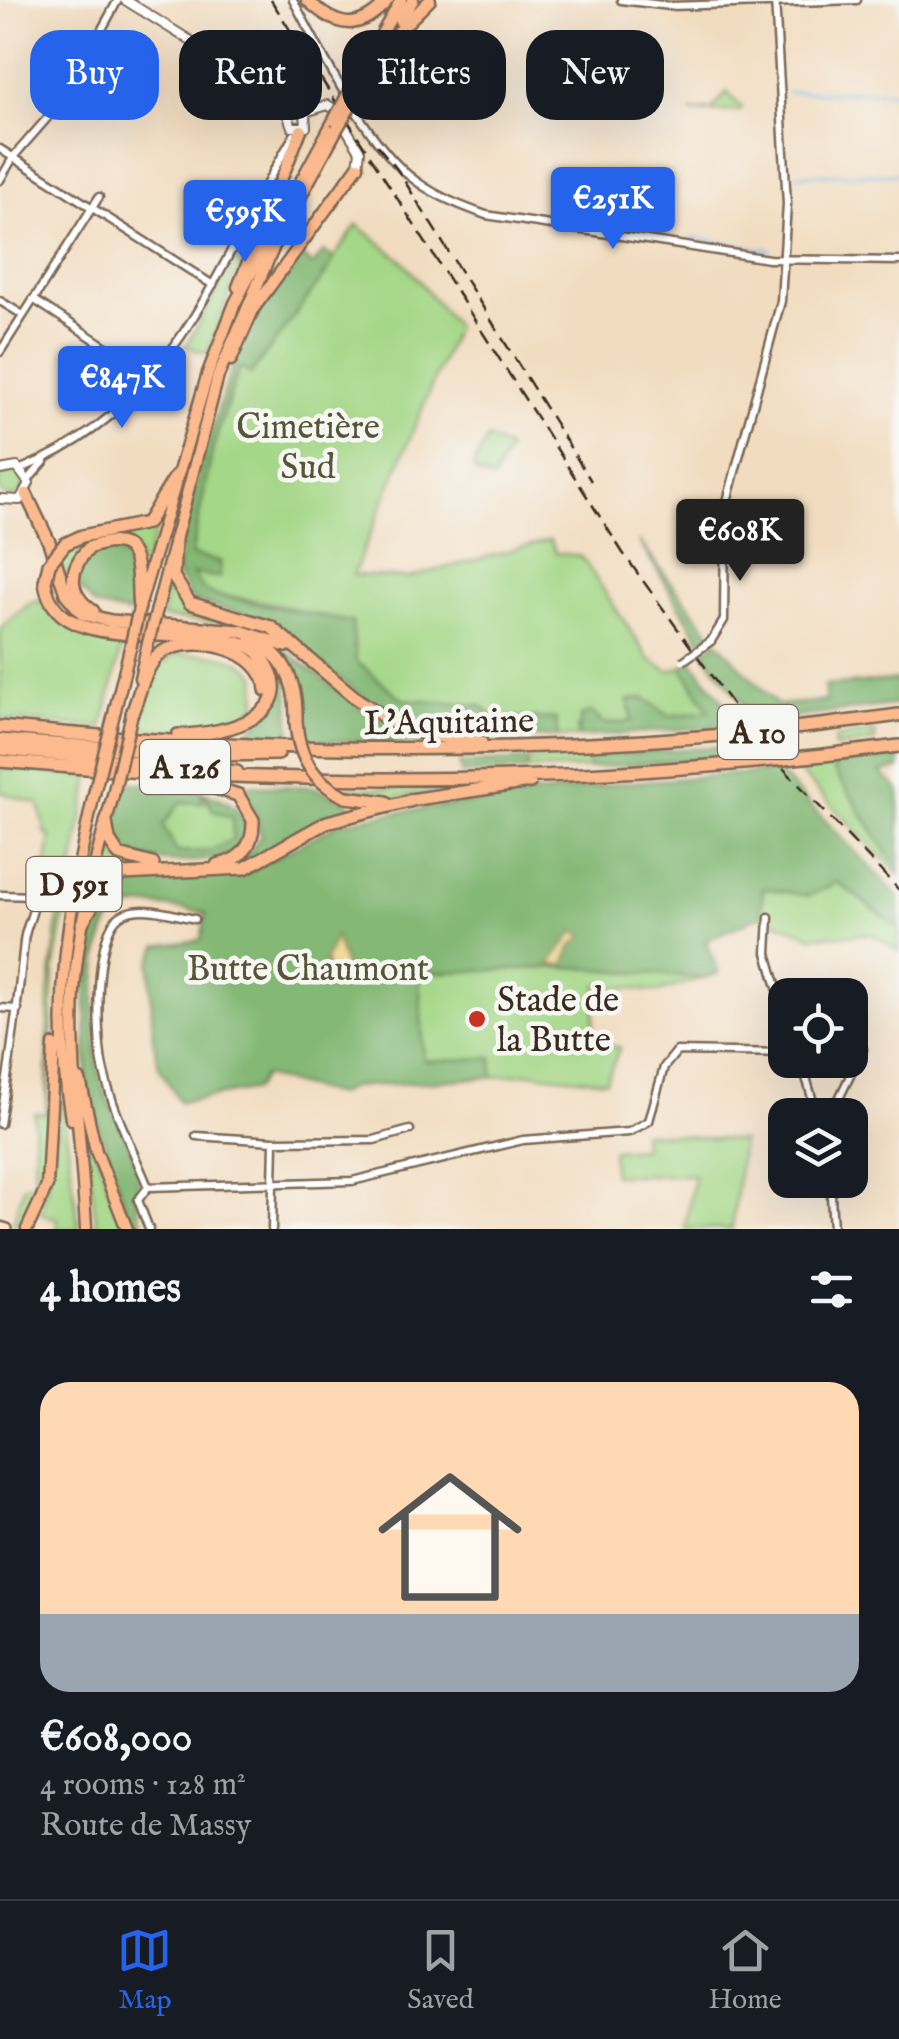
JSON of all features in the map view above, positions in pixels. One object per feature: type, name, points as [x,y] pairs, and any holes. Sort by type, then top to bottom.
[{"type":"highway","points":[[176,476],[170,480],[156,514],[141,526],[82,536],[65,544],[49,564],[45,582],[48,600],[62,619],[86,630],[249,639],[276,655],[292,682],[296,721],[308,768],[320,782],[346,797],[376,802],[413,800],[514,787],[544,778]]},
{"type":"highway","points":[[21,498],[45,546],[67,608],[101,629]]},
{"type":"highway","points":[[21,498],[73,605],[97,619],[252,633],[280,642],[396,724],[440,738],[502,742],[519,748]]},
{"type":"highway","points":[[174,540],[173,576],[184,598],[207,610],[271,627],[319,668]]},
{"type":"highway","points":[[140,608],[141,578],[132,554],[113,544],[89,548],[72,573],[78,598],[93,611],[140,622]]},
{"type":"highway","points":[[92,736],[216,734],[248,723],[262,710],[272,690],[264,659],[247,645],[208,637]]},
{"type":"highway","points":[[132,713],[156,658],[185,646],[233,651],[250,659],[266,683],[262,710]]},
{"type":"highway","name":"L'Aquitaine","points":[[0,727],[348,750],[519,748],[730,734],[899,715]]},
{"type":"highway","name":"A 126","points":[[0,740],[200,754],[348,750]]},
{"type":"highway","name":"L'Aquitaine","points":[[0,761],[166,774],[371,782],[544,778],[737,765],[899,746]]},
{"type":"highway","name":"A 126","points":[[0,749],[371,782]]},
{"type":"highway","points":[[106,822],[115,851],[130,861],[205,866],[239,857],[254,830],[245,802],[221,787],[166,774]]},
{"type":"highway","points":[[82,924],[104,886],[123,874],[245,868],[327,822],[413,800]]},
{"type":"main road","points":[[307,0],[330,21],[351,26],[371,17],[388,0]]},
{"type":"main road","points":[[386,30],[401,0]]},
{"type":"main road","points":[[396,30],[413,0]]},
{"type":"main road","points":[[400,30],[430,0]]},
{"type":"main road","points":[[236,304],[342,113]]},
{"type":"main road","points":[[132,713],[218,376],[275,244],[336,124]]},
{"type":"main road","points":[[140,608],[176,476],[250,254],[297,129]]},
{"type":"main road","points":[[218,376],[228,366],[254,308],[358,166]]},
{"type":"main road","name":"D 591","points":[[84,1197],[61,1062],[61,975],[68,913],[140,608]]},
{"type":"main road","name":"D 591","points":[[86,1229],[74,1044],[82,924],[132,713]]},
{"type":"main road","points":[[27,1229],[48,1186],[56,997],[61,975]]},
{"type":"main road","points":[[74,1044],[87,1122],[127,1229]]},
{"type":"street","points":[[0,180],[14,156],[63,100],[122,0],[179,36]]},
{"type":"street","points":[[293,0],[384,148],[414,180],[450,202],[486,215],[784,260],[899,261]]},
{"type":"street","points":[[620,0],[670,6],[857,0]]},
{"type":"street","points":[[683,661],[711,640],[724,620],[724,509],[781,301],[786,204],[775,2]]},
{"type":"street","points":[[322,106],[334,109],[360,151],[358,166]]},
{"type":"street","points":[[0,470],[20,469],[46,459],[104,422],[178,346],[299,120]]},
{"type":"street","points":[[297,129],[306,127],[303,120]]},
{"type":"street","points":[[0,149],[213,285]]},
{"type":"street","points":[[0,352],[99,197]]},
{"type":"street","points":[[33,299],[152,376]]},
{"type":"street","points":[[0,300],[22,315]]},
{"type":"street","points":[[1,500],[21,498],[28,480],[46,459]]},
{"type":"street","points":[[20,469],[28,480]]},
{"type":"street","points":[[0,895],[34,896],[35,908],[24,936],[18,1009],[0,1124]]},
{"type":"street","points":[[148,1188],[100,1052],[103,948],[109,926],[123,914],[144,910],[195,919]]},
{"type":"street","points":[[769,918],[768,953],[775,978]]},
{"type":"street","points":[[0,1008],[18,1009]]},
{"type":"street","points":[[149,1229],[138,1200],[148,1188],[352,1181],[523,1140],[628,1132],[649,1121],[664,1067],[673,1053],[768,1053]]},
{"type":"street","points":[[196,1136],[274,1141],[374,1140],[410,1130]]},
{"type":"street","points":[[272,1229],[274,1141]]},
{"type":"street","points":[[831,1198],[833,1229]]},
{"type":"green space","points":[[727,92],[742,108],[739,111],[690,112],[712,110]]},
{"type":"green space","points":[[614,196],[655,203],[654,217],[613,211]]},
{"type":"green space","points":[[255,223],[207,354],[186,346]]},
{"type":"green space","name":"Cimetière Sud","points":[[357,225],[403,261],[456,327],[353,575],[408,578],[550,540],[556,553],[581,556],[649,659],[669,671],[682,667],[710,711],[669,716],[644,698],[628,701],[633,722],[577,727],[578,737],[558,737],[555,719],[493,718],[481,706],[402,699],[356,661],[349,643],[319,618],[276,605],[215,595],[201,588],[192,573],[220,577],[220,561],[191,556],[213,447],[240,366],[251,374]]},
{"type":"green space","points":[[324,251],[334,259],[329,269],[251,374],[239,367],[213,447],[191,555],[220,562],[220,577],[193,574],[201,588],[215,595],[352,622],[356,661],[402,699],[481,706],[494,718],[556,719],[558,737],[471,737],[408,725],[384,713],[264,619],[193,601],[176,573],[201,462],[235,358],[262,306],[299,254],[313,265]]},
{"type":"green space","points":[[488,438],[508,449],[493,480],[476,473],[473,466]]},
{"type":"green space","points":[[6,472],[16,472],[23,479],[23,489],[16,496],[6,496],[-1,489],[-1,479]]},
{"type":"green space","points":[[159,518],[143,572],[137,555],[116,542],[69,582],[65,580],[58,556],[70,548],[135,531]]},
{"type":"green space","points":[[639,541],[712,635],[702,642]]},
{"type":"green space","points":[[113,548],[133,563],[137,592],[129,614],[95,606],[78,586],[87,558]]},
{"type":"green space","points":[[169,580],[191,610],[229,619],[229,624],[162,618]]},
{"type":"green space","points":[[33,601],[43,601],[59,620],[78,630],[124,636],[102,728],[0,719],[0,628]]},
{"type":"green space","points":[[260,639],[275,643],[364,710],[419,739],[410,743],[302,740],[298,692]]},
{"type":"green space","points":[[717,641],[777,705],[826,701],[824,686],[899,680],[899,704],[757,722],[703,652]]},
{"type":"green space","points":[[177,654],[219,656],[247,667],[256,674],[257,705],[216,727],[137,729],[153,671]]},
{"type":"green space","points":[[691,660],[741,725],[578,737],[581,716],[591,712],[604,724],[632,721],[628,700],[644,698],[669,716],[709,711],[682,667]]},
{"type":"green space","points":[[276,664],[288,685],[291,739],[246,735],[274,704],[272,667]]},
{"type":"green space","points":[[875,732],[875,741],[835,748],[835,738]]},
{"type":"green space","points":[[745,745],[744,755],[589,768],[586,756]]},
{"type":"green space","points":[[586,756],[589,768],[528,770],[527,760]]},
{"type":"green space","points":[[899,756],[899,769],[880,772],[899,790],[899,871],[830,764]]},
{"type":"green space","points":[[527,760],[528,770],[462,774],[459,764]]},
{"type":"green space","points":[[830,764],[899,871],[899,875],[795,767]]},
{"type":"green space","points":[[0,768],[90,777],[54,970],[45,1181],[29,1222],[13,1224],[24,1185],[35,1184],[34,1113],[46,1113],[49,992],[59,913],[40,911],[51,836],[46,834],[39,804],[0,792]]},
{"type":"green space","name":"Butte Chaumont","points":[[777,771],[899,897],[899,928],[837,882],[809,896],[763,888],[760,916],[706,940],[719,973],[703,978],[570,967],[419,973],[424,1061],[492,1058],[493,1077],[351,1087],[337,1095],[263,1076],[255,1089],[180,1102],[159,1067],[153,1039],[150,964],[158,946],[201,940],[206,913],[153,906],[122,911],[111,921],[103,938],[95,1015],[100,1078],[136,1166],[138,1208],[144,1229],[133,1229],[87,1090],[86,989],[95,916],[101,896],[112,885],[139,875],[246,873],[340,823],[384,814],[622,783]]},
{"type":"green space","points":[[126,782],[201,791],[203,803],[181,802],[163,825],[177,852],[211,851],[233,839],[232,817],[214,811],[205,793],[235,808],[252,836],[218,858],[176,861],[133,854],[113,839]]},
{"type":"green space","points":[[231,785],[313,787],[349,803],[349,810],[330,816],[241,866],[226,868],[251,850],[261,836],[254,807]]},
{"type":"green space","points":[[473,787],[381,799],[339,789]]},
{"type":"green space","points":[[201,791],[214,811],[232,817],[233,839],[211,851],[177,852],[163,825],[181,802],[203,803]]},
{"type":"green space","points":[[105,839],[116,858],[140,868],[92,895]]},
{"type":"green space","points":[[837,882],[899,928],[899,951],[872,934],[812,936],[760,916],[763,888],[809,896]]},
{"type":"green space","points":[[570,967],[703,978],[658,992],[597,985],[592,1045],[620,1047],[606,1081],[530,1073],[493,1077],[492,1058],[424,1061],[418,973]]},
{"type":"green space","points":[[59,1079],[79,1229],[56,1229],[58,1219],[41,1214],[56,1143]]},
{"type":"green space","points":[[85,1124],[125,1229],[97,1229]]},
{"type":"green space","points":[[642,1132],[742,1141],[732,1229],[685,1229],[694,1175],[613,1175],[612,1150],[643,1148]]},
{"type":"sand","points":[[575,931],[584,936],[571,948],[565,964],[549,965]]},
{"type":"sand","points":[[335,936],[345,967],[339,978],[328,972],[325,960]]},
{"type":"waterway","points":[[788,92],[899,92]]},
{"type":"waterway","points":[[794,175],[899,174]]},
{"type":"waterway","points":[[690,238],[771,250]]},
{"type":"railway","points":[[271,0],[623,553],[747,725]]},
{"type":"railway","points":[[377,145],[397,169],[591,481]]},
{"type":"railway","points":[[783,768],[899,890]]},
{"type":"place","name":"Stade de la Butte","points":[[477,1019]]}]
